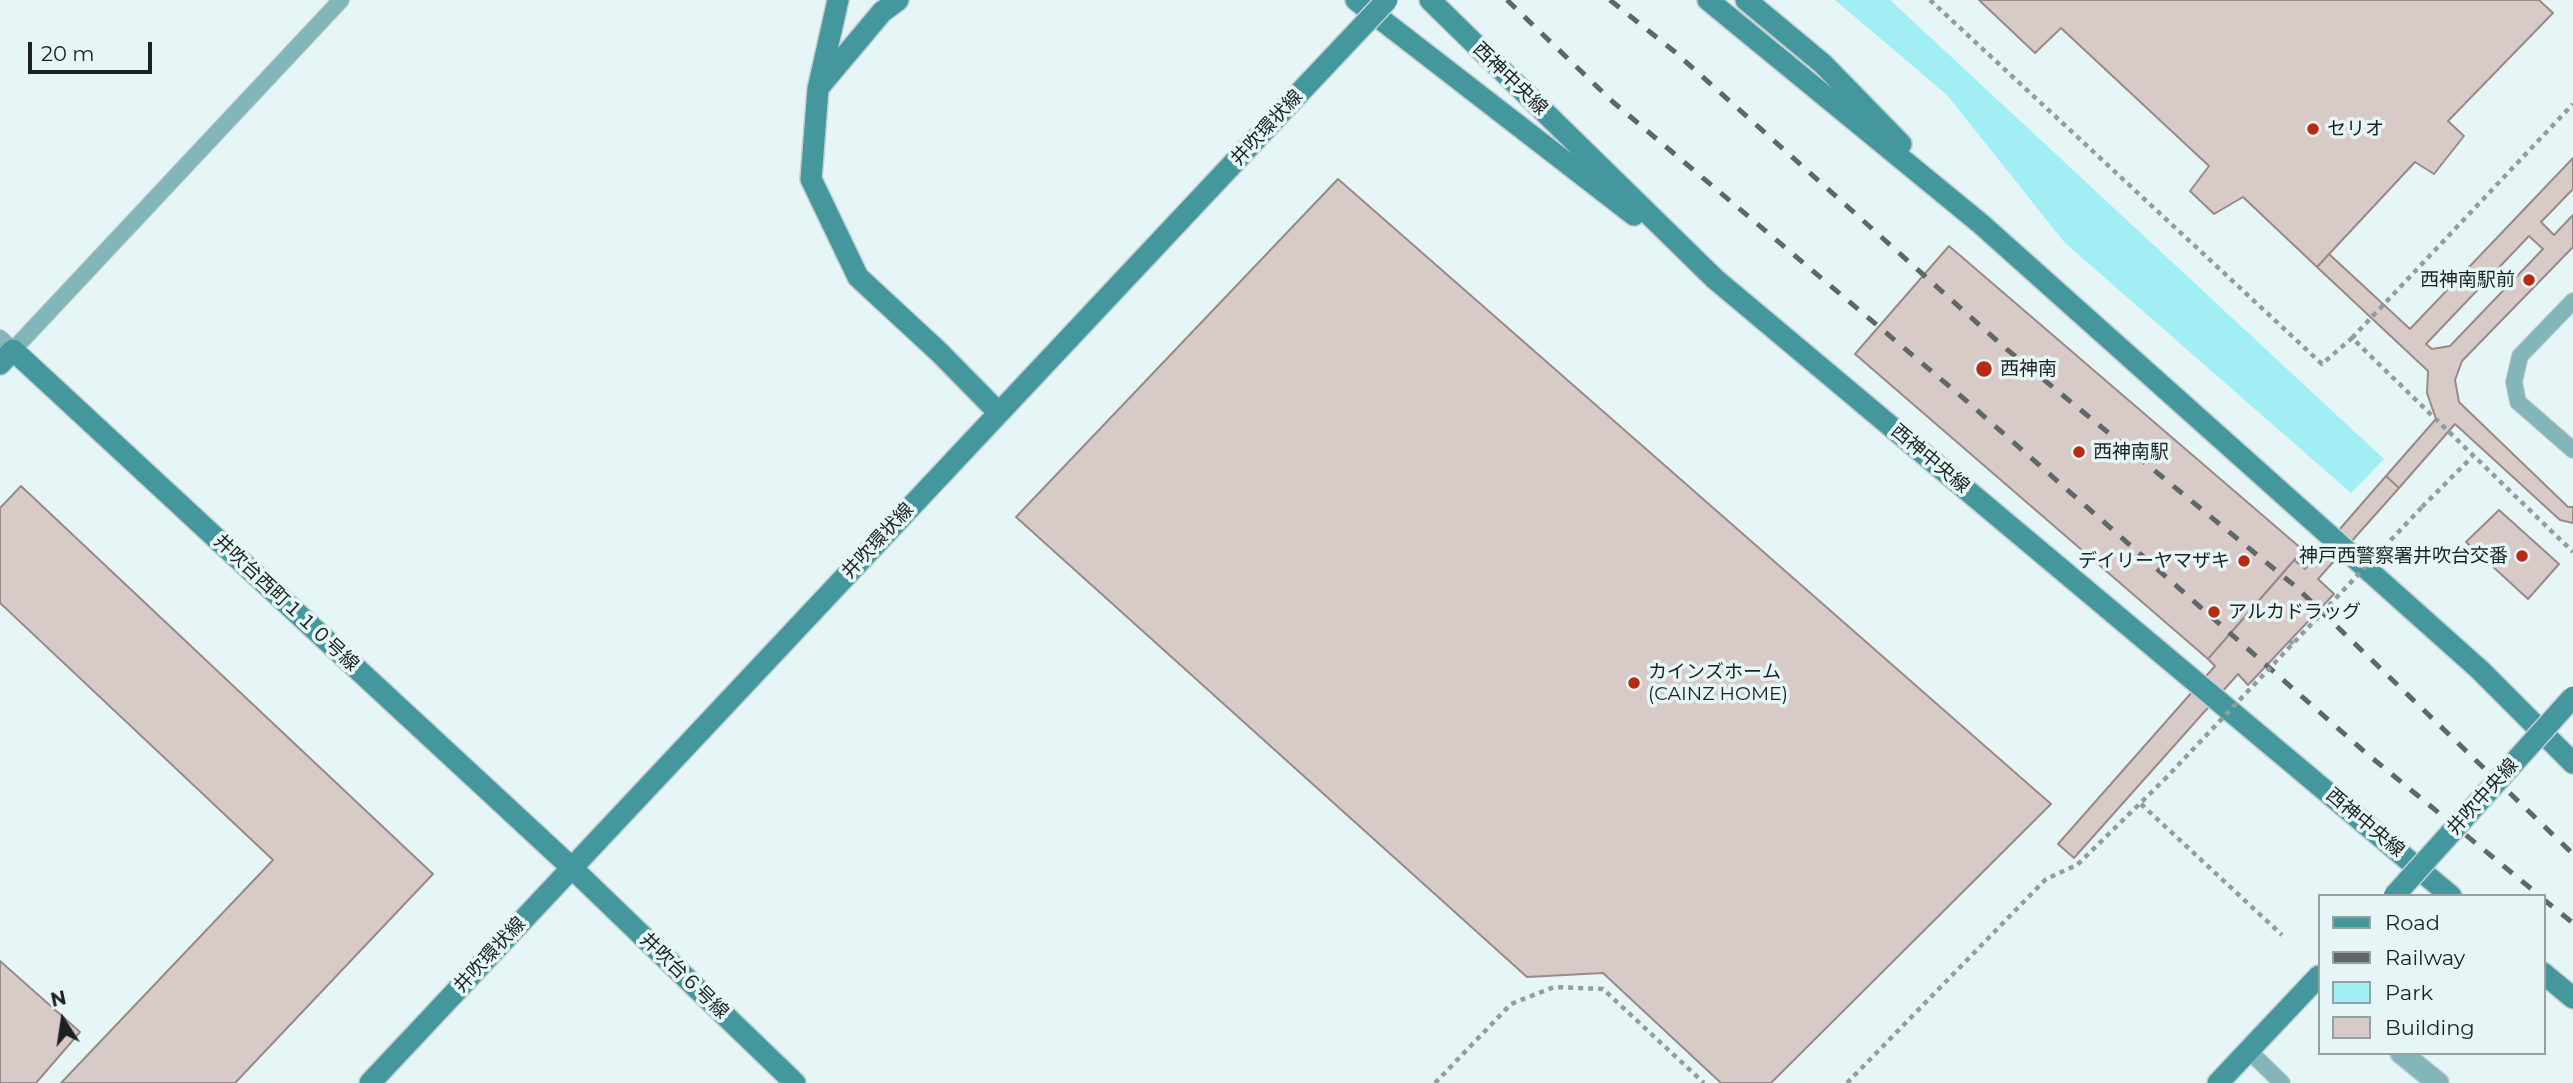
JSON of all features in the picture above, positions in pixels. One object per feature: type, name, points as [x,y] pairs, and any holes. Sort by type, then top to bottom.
[{"type":"street","points":[[838,0],[818,89],[811,179],[858,277],[939,352],[999,413]]},
{"type":"street","points":[[818,89],[882,12],[898,0]]},
{"type":"street","points":[[1356,0],[1715,279]]},
{"type":"street","name":"井吹環状線","points":[[370,1083],[1387,0]]},
{"type":"street","name":"西神中央線","points":[[1430,0],[1715,279],[2449,894]]},
{"type":"street","points":[[1708,0],[1981,224],[2480,670],[2573,762]]},
{"type":"street","points":[[1746,0],[1823,64],[1981,224]]},
{"type":"street","name":"井吹台西町１１０号線","points":[[4,351],[572,868]]},
{"type":"street","name":"井吹中央線","points":[[2396,894],[2573,697]]},
{"type":"street","name":"井吹台６号線","points":[[572,868],[795,1083]]},
{"type":"street","points":[[2545,975],[2573,998]]},
{"type":"street","points":[[2218,1083],[2318,977]]},
{"type":"street","points":[[2403,1055],[2438,1083]]},
{"type":"lane","points":[[4,351],[341,0]]},
{"type":"lane","points":[[2573,301],[2520,356],[2514,382],[2518,402],[2573,450]]},
{"type":"lane","points":[[2249,1051],[2281,1083]]},
{"type":"path","points":[[1930,0],[2322,364],[2352,338],[2573,104]]},
{"type":"path","points":[[2352,338],[2573,552]]},
{"type":"path","points":[[1847,1083],[2046,878],[2077,865],[2141,804],[2292,642],[2472,457]]},
{"type":"path","points":[[2141,804],[2283,935]]},
{"type":"path","points":[[1435,1083],[1511,1004],[1554,987],[1603,989],[1704,1083]]},
{"type":"green space","points":[[1835,0],[1890,0],[2384,459],[2351,493],[2065,243],[1947,95]]},
{"type":"building","name":"セリオ","points":[[1979,0],[2539,0],[2553,13],[2448,121],[2464,136],[2434,174],[2415,162],[2317,267],[2243,197],[2214,214],[2190,191],[2209,166],[2061,28],[2035,53]]},
{"type":"building","points":[[2573,158],[2573,189],[2541,222],[2554,235],[2573,215],[2573,247],[2462,361],[2455,380],[2459,402],[2568,507],[2573,507],[2573,523],[2560,520],[2455,424],[2399,488],[2386,476],[2436,419],[2427,393],[2428,371],[2317,267],[2329,254],[2410,329]],"holes":[[[2529,236],[2543,249],[2450,346],[2432,349],[2426,344]]]},
{"type":"building","points":[[1338,179],[2051,804],[1771,1083],[1721,1083],[1603,973],[1527,977],[1016,517]]},
{"type":"building","name":"西神南駅","points":[[1949,246],[2303,550],[2208,659],[1855,354]]},
{"type":"building","points":[[2386,476],[2399,488],[2318,579],[2334,594],[2248,685],[2238,674],[2074,858],[2058,844],[2215,666],[2208,659],[2294,560],[2305,569]]},
{"type":"building","points":[[21,486],[433,874],[235,1083],[61,1083],[273,860],[0,603],[0,508]]},
{"type":"building","points":[[2499,510],[2559,564],[2528,599],[2466,542]]},
{"type":"building","points":[[0,961],[80,1032],[36,1083],[0,1083]]},
{"type":"railway","points":[[1507,0],[1613,102],[1962,397],[2366,753],[2538,894]]},
{"type":"railway","points":[[1610,0],[1675,52],[2004,347],[2295,586],[2573,854]]},
{"type":"railway","points":[[2545,901],[2573,923]]},
{"type":"place","name":"セリオ","points":[[2313,129]]},
{"type":"place","name":"西神南駅前","points":[[2529,280]]},
{"type":"place","name":"西神南","points":[[1984,369]]},
{"type":"place","name":"西神南駅","points":[[2079,452]]},
{"type":"place","name":"神戸西警察署井吹台交番","points":[[2522,556]]},
{"type":"place","name":"デイリーヤマザキ","points":[[2244,561]]},
{"type":"place","name":"アルカドラッグ","points":[[2214,612]]},
{"type":"place","name":"カインズホーム (CAINZ HOME)","points":[[1634,683]]}]
